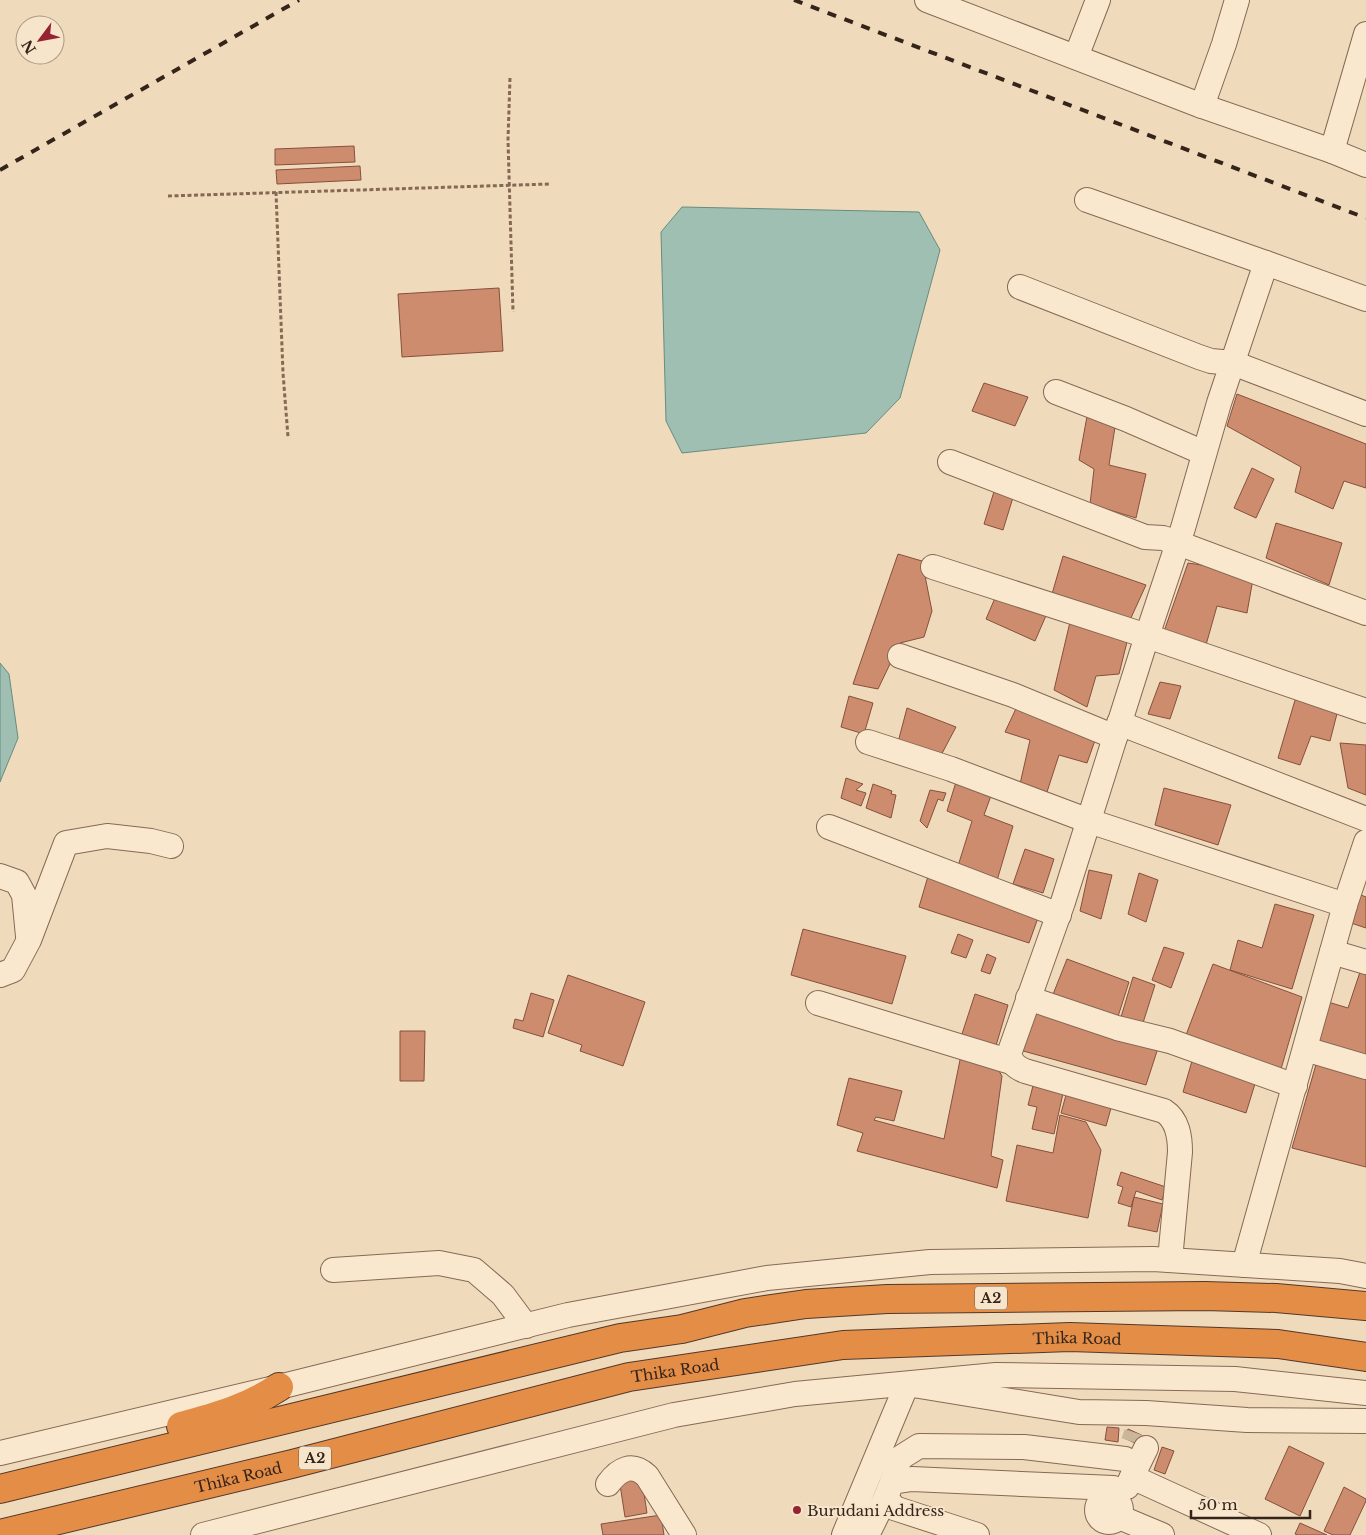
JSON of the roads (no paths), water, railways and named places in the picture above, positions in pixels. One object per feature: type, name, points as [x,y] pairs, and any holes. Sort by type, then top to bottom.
[{"type":"highway","name":"A2","points":[[0,1489],[620,1338],[682,1329],[745,1313],[806,1304],[887,1299],[1205,1296],[1276,1298],[1366,1306]]},
{"type":"highway","name":"Thika Road","points":[[0,1534],[292,1464],[629,1377],[843,1345],[1070,1337],[1278,1344],[1366,1357]]},
{"type":"highway","points":[[116,1461],[125,1448],[136,1440],[233,1412],[260,1400],[280,1388]]},
{"type":"street","points":[[927,0],[952,5],[1076,57],[1202,106],[1332,151],[1366,166]]},
{"type":"street","points":[[1076,57],[1098,0]]},
{"type":"street","points":[[1202,106],[1237,0]]},
{"type":"street","points":[[1332,151],[1366,34]]},
{"type":"street","points":[[1087,200],[1366,299]]},
{"type":"street","points":[[1170,1260],[1180,1152],[1179,1135],[1170,1115],[1164,1111],[1017,1068],[1009,1054],[1089,820],[1178,543],[1219,403],[1266,263]]},
{"type":"street","points":[[1020,287],[1199,357],[1211,361],[1233,362],[1366,414]]},
{"type":"street","points":[[1056,392],[1126,419],[1204,453]]},
{"type":"street","points":[[950,462],[1145,537],[1163,538],[1178,543],[1366,613]]},
{"type":"street","points":[[933,567],[1147,636],[1366,711]]},
{"type":"street","points":[[900,656],[1117,730],[1366,819]]},
{"type":"street","points":[[868,742],[951,769],[1089,820],[1346,904]]},
{"type":"street","points":[[830,827],[1058,915]]},
{"type":"street","points":[[0,975],[13,970],[29,940],[66,843],[107,836],[151,840],[171,846]]},
{"type":"street","points":[[1244,1265],[1332,952],[1365,849]]},
{"type":"street","points":[[0,876],[17,882],[24,894],[29,940]]},
{"type":"street","points":[[1332,952],[1366,962]]},
{"type":"street","points":[[1028,998],[1117,1028],[1170,1041],[1295,1086]]},
{"type":"street","points":[[818,1003],[1012,1062]]},
{"type":"street","points":[[1305,1049],[1366,1067]]},
{"type":"street","points":[[0,1453],[280,1388],[568,1315],[768,1278],[930,1262],[1170,1260],[1340,1271],[1366,1276]]},
{"type":"street","points":[[333,1270],[439,1263],[474,1270],[503,1295],[526,1326]]},
{"type":"street","points":[[203,1535],[674,1415],[795,1394],[996,1375],[1226,1379],[1366,1393]]},
{"type":"street","points":[[907,1384],[1079,1412],[1128,1470],[1162,1535]]},
{"type":"street","points":[[844,1535],[907,1384]]},
{"type":"street","points":[[889,1489],[912,1479],[1128,1470],[1247,1420],[1366,1421]]},
{"type":"street","points":[[868,1535],[889,1489],[900,1458],[919,1446],[1024,1447],[1128,1470],[1259,1535]]},
{"type":"street","points":[[608,1484],[613,1476],[623,1470],[636,1468],[642,1471],[684,1535]]},
{"type":"street","points":[[889,1489],[894,1508],[978,1535]]},
{"type":"tunnel","points":[[1133,1442],[1136,1433]]},
{"type":"railway","points":[[0,170],[299,0]]},
{"type":"railway","points":[[794,0],[1366,218]]},
{"type":"place","name":"Burudani Address","points":[[797,1510]]}]
